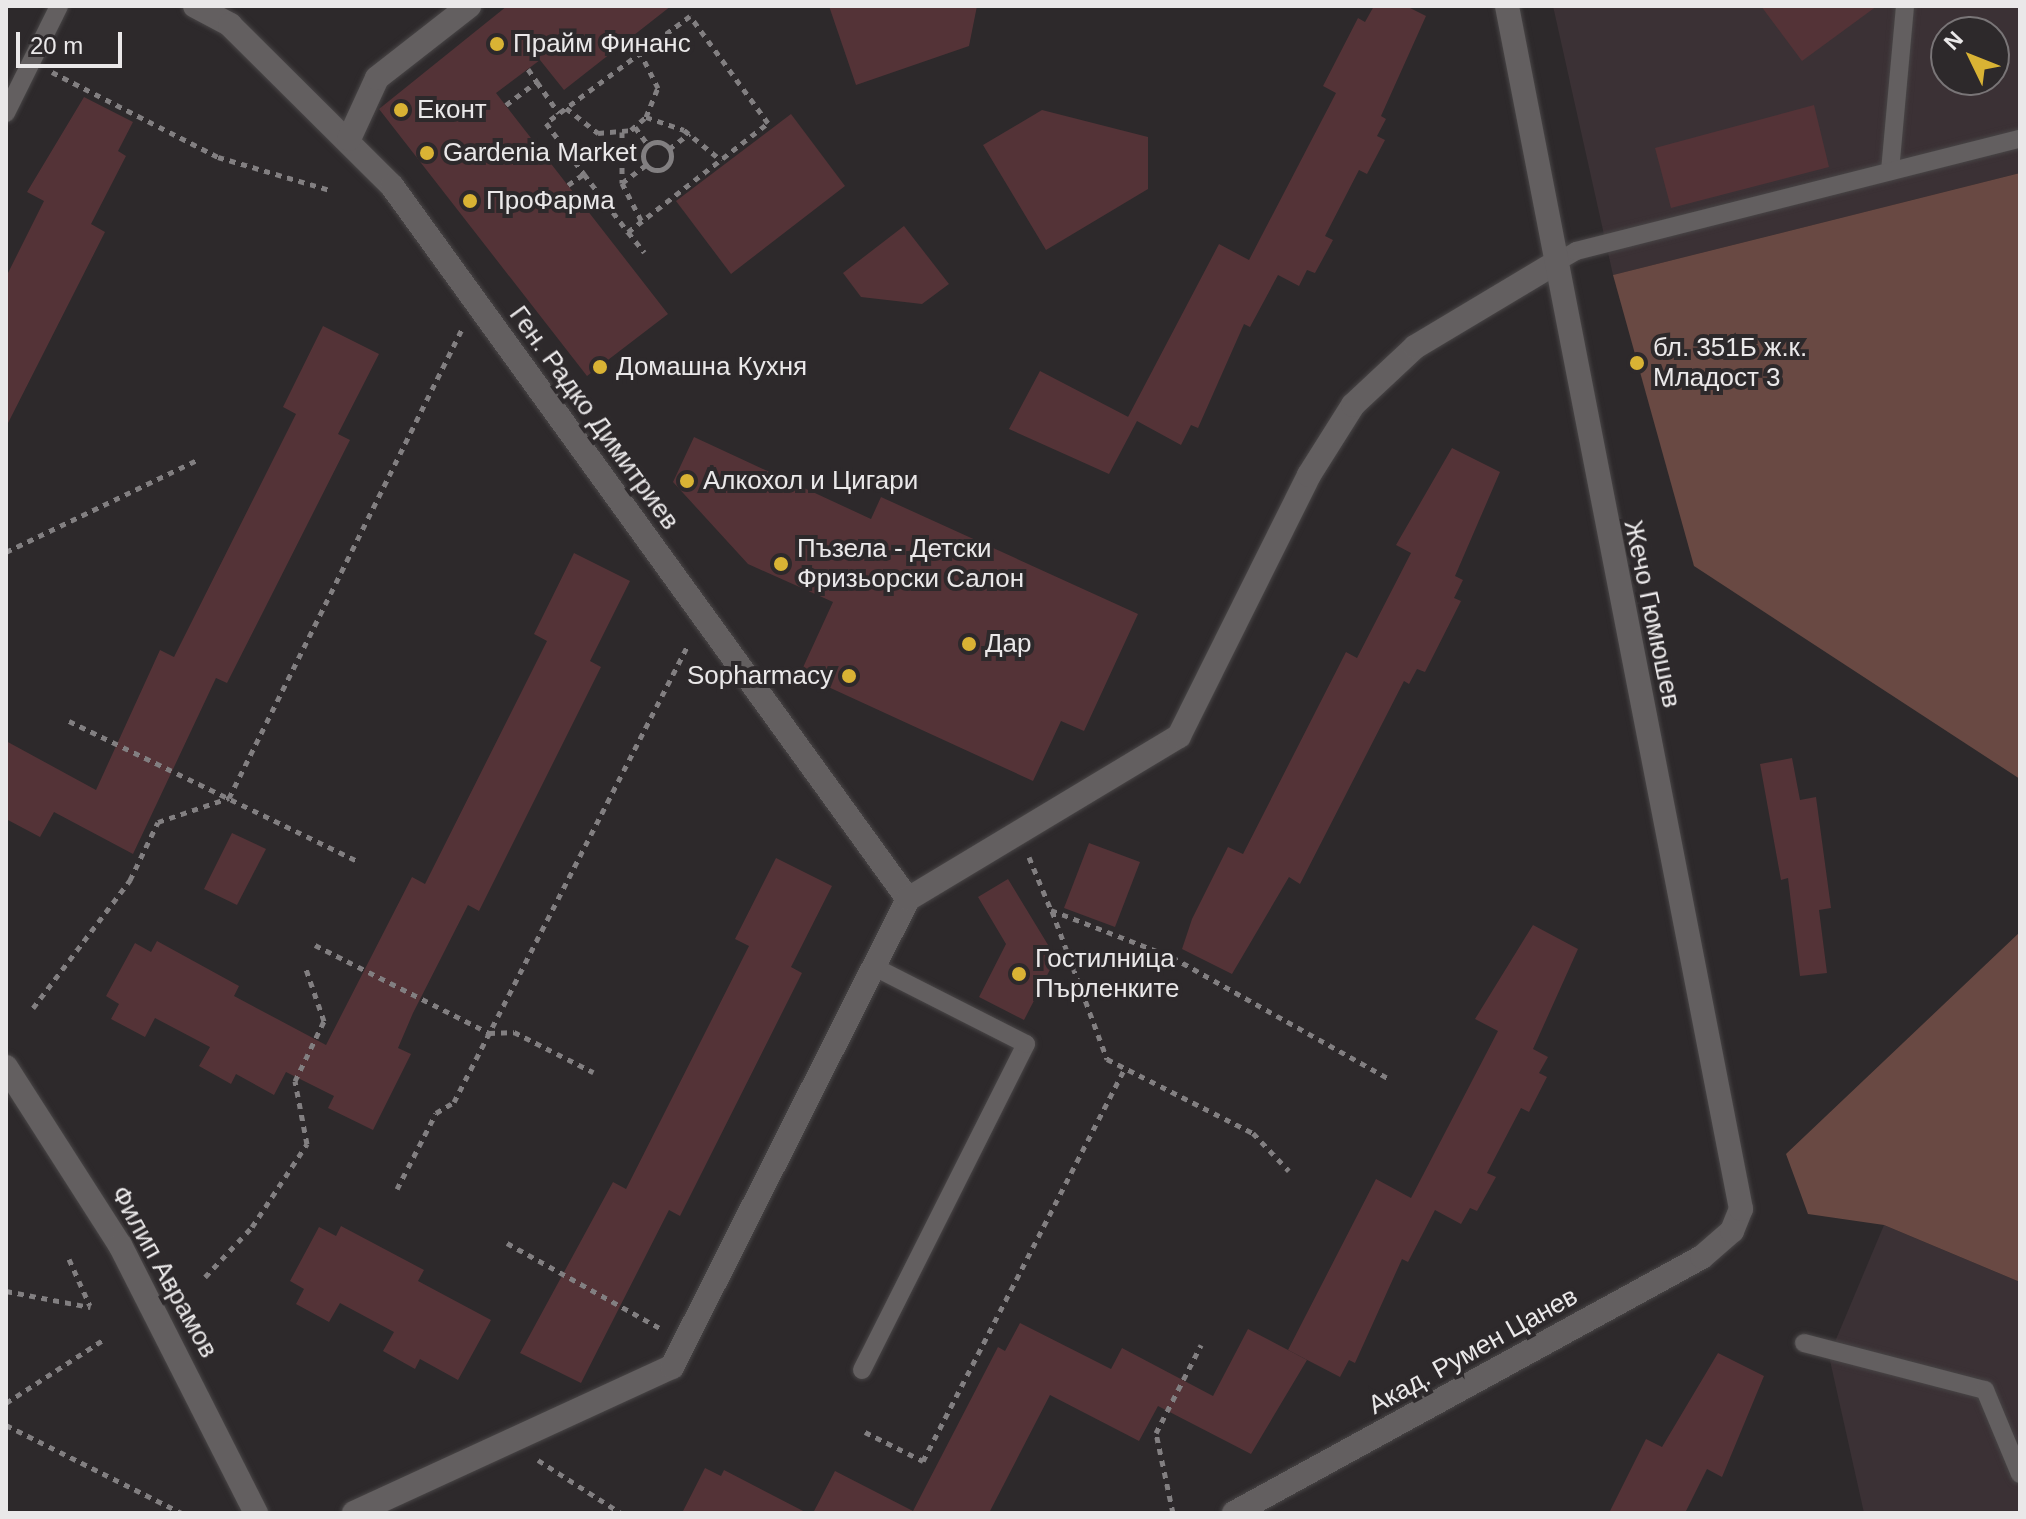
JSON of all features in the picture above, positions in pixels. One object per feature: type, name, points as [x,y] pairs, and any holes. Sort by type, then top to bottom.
[{"type":"street","name":"Ген. Радко Димитриев","points":[[195,6],[230,25],[349,139],[475,302],[908,899]]},
{"type":"street","points":[[349,139],[377,78],[469,6]]},
{"type":"street","name":"Жечо Гюмюшев","points":[[1507,6],[1552,265],[1742,1187],[1732,1231]]},
{"type":"street","points":[[354,1513],[672,1367],[908,899],[1017,830],[1179,736],[1309,475],[1353,405],[1415,347],[1552,265]]},
{"type":"street","name":"Филип Аврамов","points":[[6,1067],[120,1245],[256,1513]]},
{"type":"street","name":"Акад. Румен Цанев","points":[[1234,1513],[1702,1257],[1732,1231]]},
{"type":"lane","points":[[6,113],[59,6]]},
{"type":"lane","points":[[1890,171],[1905,6]]},
{"type":"lane","points":[[1552,265],[1576,251],[2020,139]]},
{"type":"lane","points":[[862,1370],[1026,1044],[874,967]]},
{"type":"lane","points":[[1804,1343],[1985,1390],[2020,1474]]},
{"type":"path","points":[[628,232],[768,123],[690,16],[546,123],[628,232],[644,252]]},
{"type":"path","points":[[566,108],[587,129],[622,132],[635,127],[646,117],[658,88],[643,51],[632,36]]},
{"type":"path","points":[[31,62],[218,157],[330,190]]},
{"type":"path","points":[[528,69],[559,113]]},
{"type":"path","points":[[506,105],[537,82]]},
{"type":"path","points":[[646,117],[690,133],[721,160]]},
{"type":"path","points":[[622,183],[646,165],[648,145],[635,127]]},
{"type":"path","points":[[622,132],[622,183],[642,222]]},
{"type":"path","points":[[646,165],[663,169],[669,149],[690,133]]},
{"type":"path","points":[[648,145],[669,149]]},
{"type":"path","points":[[568,185],[584,174]]},
{"type":"path","points":[[33,1008],[130,880],[158,822],[229,798],[475,302]]},
{"type":"path","points":[[6,552],[197,460]]},
{"type":"path","points":[[397,1189],[489,1033],[703,616]]},
{"type":"path","points":[[69,721],[357,861]]},
{"type":"path","points":[[1017,830],[1107,1059],[1253,1133],[1289,1171]]},
{"type":"path","points":[[1051,910],[1172,957],[1388,1078]]},
{"type":"path","points":[[315,945],[489,1033],[514,1032],[593,1072]]},
{"type":"path","points":[[205,1277],[252,1227],[307,1144],[295,1081],[324,1021],[305,966]]},
{"type":"path","points":[[865,1432],[923,1461],[1125,1068]]},
{"type":"path","points":[[507,1243],[685,1341]]},
{"type":"path","points":[[6,1291],[90,1307],[69,1259]]},
{"type":"path","points":[[6,1403],[106,1338]]},
{"type":"path","points":[[1173,1513],[1156,1433],[1201,1345]]},
{"type":"path","points":[[6,1425],[182,1513]]},
{"type":"path","points":[[512,1441],[621,1513]]},
{"type":"shaded area","points":[[1553,6],[2020,6],[2020,173],[1613,275]]},
{"type":"shaded area","points":[[2020,173],[2020,779],[1694,566],[1613,275]]},
{"type":"shaded area","points":[[2020,932],[2020,1282],[1884,1225],[1808,1214],[1786,1154]]},
{"type":"shaded area","points":[[1884,1225],[2020,1282],[2020,1513],[1864,1513],[1829,1356]]},
{"type":"building","points":[[507,6],[671,6],[564,90],[540,60],[496,93],[668,314],[587,376],[379,109]]},
{"type":"building","points":[[829,6],[977,6],[969,46],[856,85]]},
{"type":"building","points":[[1374,6],[1406,6],[1426,16],[1381,116],[1386,119],[1377,136],[1385,140],[1367,174],[1359,170],[1325,236],[1333,240],[1315,273],[1307,270],[1299,286],[1278,275],[1250,327],[1244,324],[1198,428],[1191,425],[1181,445],[1137,421],[1109,474],[1009,429],[1040,371],[1128,417],[1219,244],[1249,260],[1336,93],[1323,86],[1358,18],[1365,22]]},
{"type":"building","points":[[1761,6],[1877,6],[1802,61]]},
{"type":"building","points":[[84,97],[133,122],[118,151],[126,156],[91,224],[105,232],[6,427],[6,277],[44,201],[27,192]]},
{"type":"building","points":[[1814,105],[1829,167],[1671,208],[1655,148]]},
{"type":"building","points":[[1042,110],[1148,137],[1148,189],[1046,250],[983,145]]},
{"type":"building","points":[[791,114],[845,186],[731,274],[676,201]]},
{"type":"building","points":[[904,226],[949,284],[922,304],[861,297],[843,273]]},
{"type":"building","points":[[323,326],[379,354],[338,434],[350,440],[227,683],[216,678],[133,854],[54,812],[40,837],[6,819],[6,741],[96,790],[160,650],[174,657],[296,414],[283,407]]},
{"type":"building","name":"Дар","points":[[694,437],[871,519],[881,497],[1138,614],[1084,731],[1061,721],[1033,781],[800,674],[833,602],[748,564],[673,482]]},
{"type":"building","points":[[1452,448],[1500,472],[1455,576],[1463,580],[1454,598],[1461,601],[1425,672],[1417,669],[1409,684],[1404,681],[1300,884],[1289,877],[1232,974],[1182,949],[1192,919],[1228,847],[1243,854],[1346,652],[1357,658],[1411,553],[1396,545]]},
{"type":"building","points":[[574,553],[630,581],[590,661],[601,667],[479,911],[468,905],[413,1013],[398,1048],[411,1054],[373,1130],[328,1108],[334,1096],[286,1072],[274,1095],[236,1074],[231,1084],[199,1066],[210,1047],[155,1018],[145,1037],[111,1019],[119,1004],[106,996],[135,943],[151,952],[157,941],[239,986],[234,996],[326,1045],[412,877],[425,884],[547,641],[534,634]]},
{"type":"building","points":[[1792,758],[1800,800],[1816,797],[1831,908],[1819,910],[1827,973],[1800,976],[1788,878],[1781,880],[1760,764]]},
{"type":"building","points":[[232,833],[266,849],[237,905],[204,889]]},
{"type":"building","points":[[1089,843],[1140,862],[1115,927],[1064,908]]},
{"type":"building","points":[[776,858],[832,886],[791,967],[802,973],[680,1216],[669,1210],[581,1383],[520,1353],[613,1182],[626,1189],[749,946],[735,939]]},
{"type":"building","points":[[1008,879],[1056,958],[1024,1020],[979,997],[1006,944],[978,897]]},
{"type":"building","points":[[1533,925],[1578,949],[1533,1049],[1548,1057],[1539,1073],[1547,1077],[1529,1112],[1521,1108],[1487,1173],[1496,1177],[1477,1211],[1470,1208],[1461,1224],[1435,1210],[1408,1262],[1402,1259],[1355,1363],[1349,1360],[1340,1377],[1288,1350],[1376,1179],[1411,1198],[1498,1031],[1475,1019]]},
{"type":"building","points":[[341,1226],[424,1270],[418,1281],[491,1320],[458,1380],[420,1359],[415,1369],[383,1351],[394,1332],[340,1303],[329,1322],[296,1304],[304,1289],[290,1281],[319,1227],[336,1236]]},
{"type":"building","points":[[1020,1323],[1111,1369],[1122,1348],[1213,1396],[1248,1329],[1307,1360],[1251,1454],[1158,1406],[1139,1441],[1050,1395],[989,1513],[813,1513],[835,1471],[913,1511],[998,1347],[1005,1351]]},
{"type":"building","points":[[1718,1353],[1764,1376],[1722,1477],[1707,1469],[1685,1513],[1609,1513],[1646,1439],[1662,1447]]},
{"type":"building","points":[[705,1468],[721,1476],[724,1470],[807,1513],[682,1513]]},
{"type":"place","name":"Прайм Финанс","points":[[497,44]]},
{"type":"place","name":"Еконт","points":[[401,110]]},
{"type":"place","name":"Gardenia Market","points":[[427,153]]},
{"type":"place","name":"ПроФарма","points":[[470,201]]},
{"type":"place","name":"бл. 351Б ж.к. Младост 3","points":[[1637,363]]},
{"type":"place","name":"Домашна Кухня","points":[[600,367]]},
{"type":"place","name":"Алкохол и Цигари","points":[[687,481]]},
{"type":"place","name":"Пъзела - Детски Фризьорски Салон","points":[[781,564]]},
{"type":"place","name":"Дар","points":[[969,644]]},
{"type":"place","name":"Sopharmacy","points":[[849,676]]},
{"type":"place","name":"Гостилница Пърленките","points":[[1019,974]]}]
